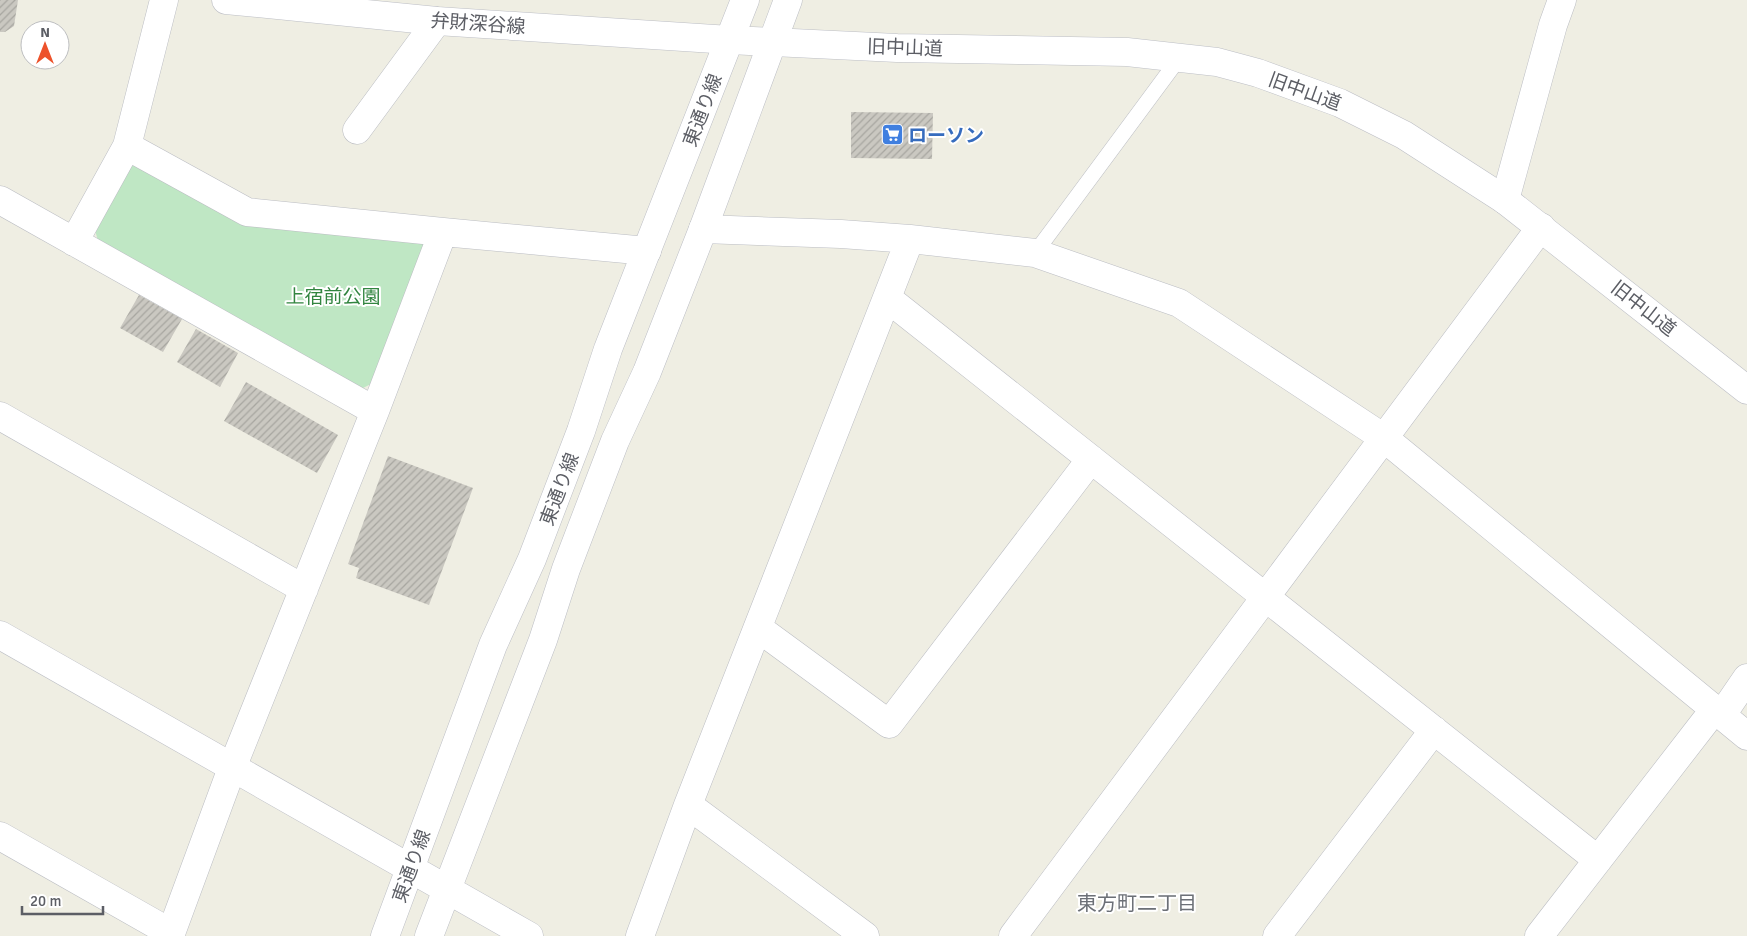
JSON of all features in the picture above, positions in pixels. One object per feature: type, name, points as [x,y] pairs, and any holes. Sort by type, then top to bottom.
[{"type":"street","points":[[74,242],[127,146],[164,0]]},
{"type":"street","name":"弁財深谷線","points":[[235,0],[437,21],[773,42]]},
{"type":"street","points":[[730,40],[745,0]]},
{"type":"street","points":[[773,42],[788,0]]},
{"type":"street","points":[[1505,200],[1553,25],[1562,0]]},
{"type":"street","points":[[357,130],[437,21]]},
{"type":"street","name":"東通り線","points":[[385,936],[493,645],[532,559],[581,430],[608,349],[730,40]]},
{"type":"street","name":"東通り線","points":[[429,936],[543,640],[566,569],[615,441],[647,372],[773,42]]},
{"type":"street","name":"旧中山道","points":[[773,42],[906,48],[1127,52],[1218,62],[1258,73],[1340,103],[1404,135],[1505,200],[1747,390]]},
{"type":"street","points":[[127,146],[247,212],[647,250]]},
{"type":"street","points":[[0,200],[374,411]]},
{"type":"street","points":[[1013,936],[1541,227]]},
{"type":"street","points":[[703,229],[840,234],[910,239],[1035,253],[1179,304],[1384,438],[1747,736]]},
{"type":"street","points":[[0,836],[171,934],[232,768],[443,232]]},
{"type":"street","points":[[640,936],[688,805],[910,239]]},
{"type":"street","points":[[887,298],[1598,860]]},
{"type":"street","points":[[0,416],[304,589]]},
{"type":"street","points":[[758,628],[889,724],[1091,459]]},
{"type":"street","points":[[0,635],[529,936]]},
{"type":"street","points":[[1539,936],[1598,860],[1747,678]]},
{"type":"street","points":[[1277,936],[1434,730]]},
{"type":"street","points":[[688,805],[865,936]]},
{"type":"lane","points":[[1035,253],[1180,57]]},
{"type":"green space","name":"上宿前公園","points":[[142,164],[243,221],[418,236],[425,245],[371,384],[361,389],[98,241],[95,230],[130,166]]},
{"type":"building","points":[[0,0],[18,0],[14,26],[5,32],[0,32]]},
{"type":"building","name":"ローソン","points":[[851,112],[933,113],[932,159],[851,158]]},
{"type":"building","points":[[139,295],[182,319],[163,352],[120,328]]},
{"type":"building","points":[[196,329],[238,353],[220,387],[177,362]]},
{"type":"building","points":[[246,382],[338,435],[317,473],[224,421]]},
{"type":"building","points":[[388,456],[473,488],[429,605],[356,578],[359,568],[348,564]]},
{"type":"place","name":"ローソン","points":[[892,135]]},
{"type":"district","name":"東方町二丁目","points":[[1137,903]]}]
